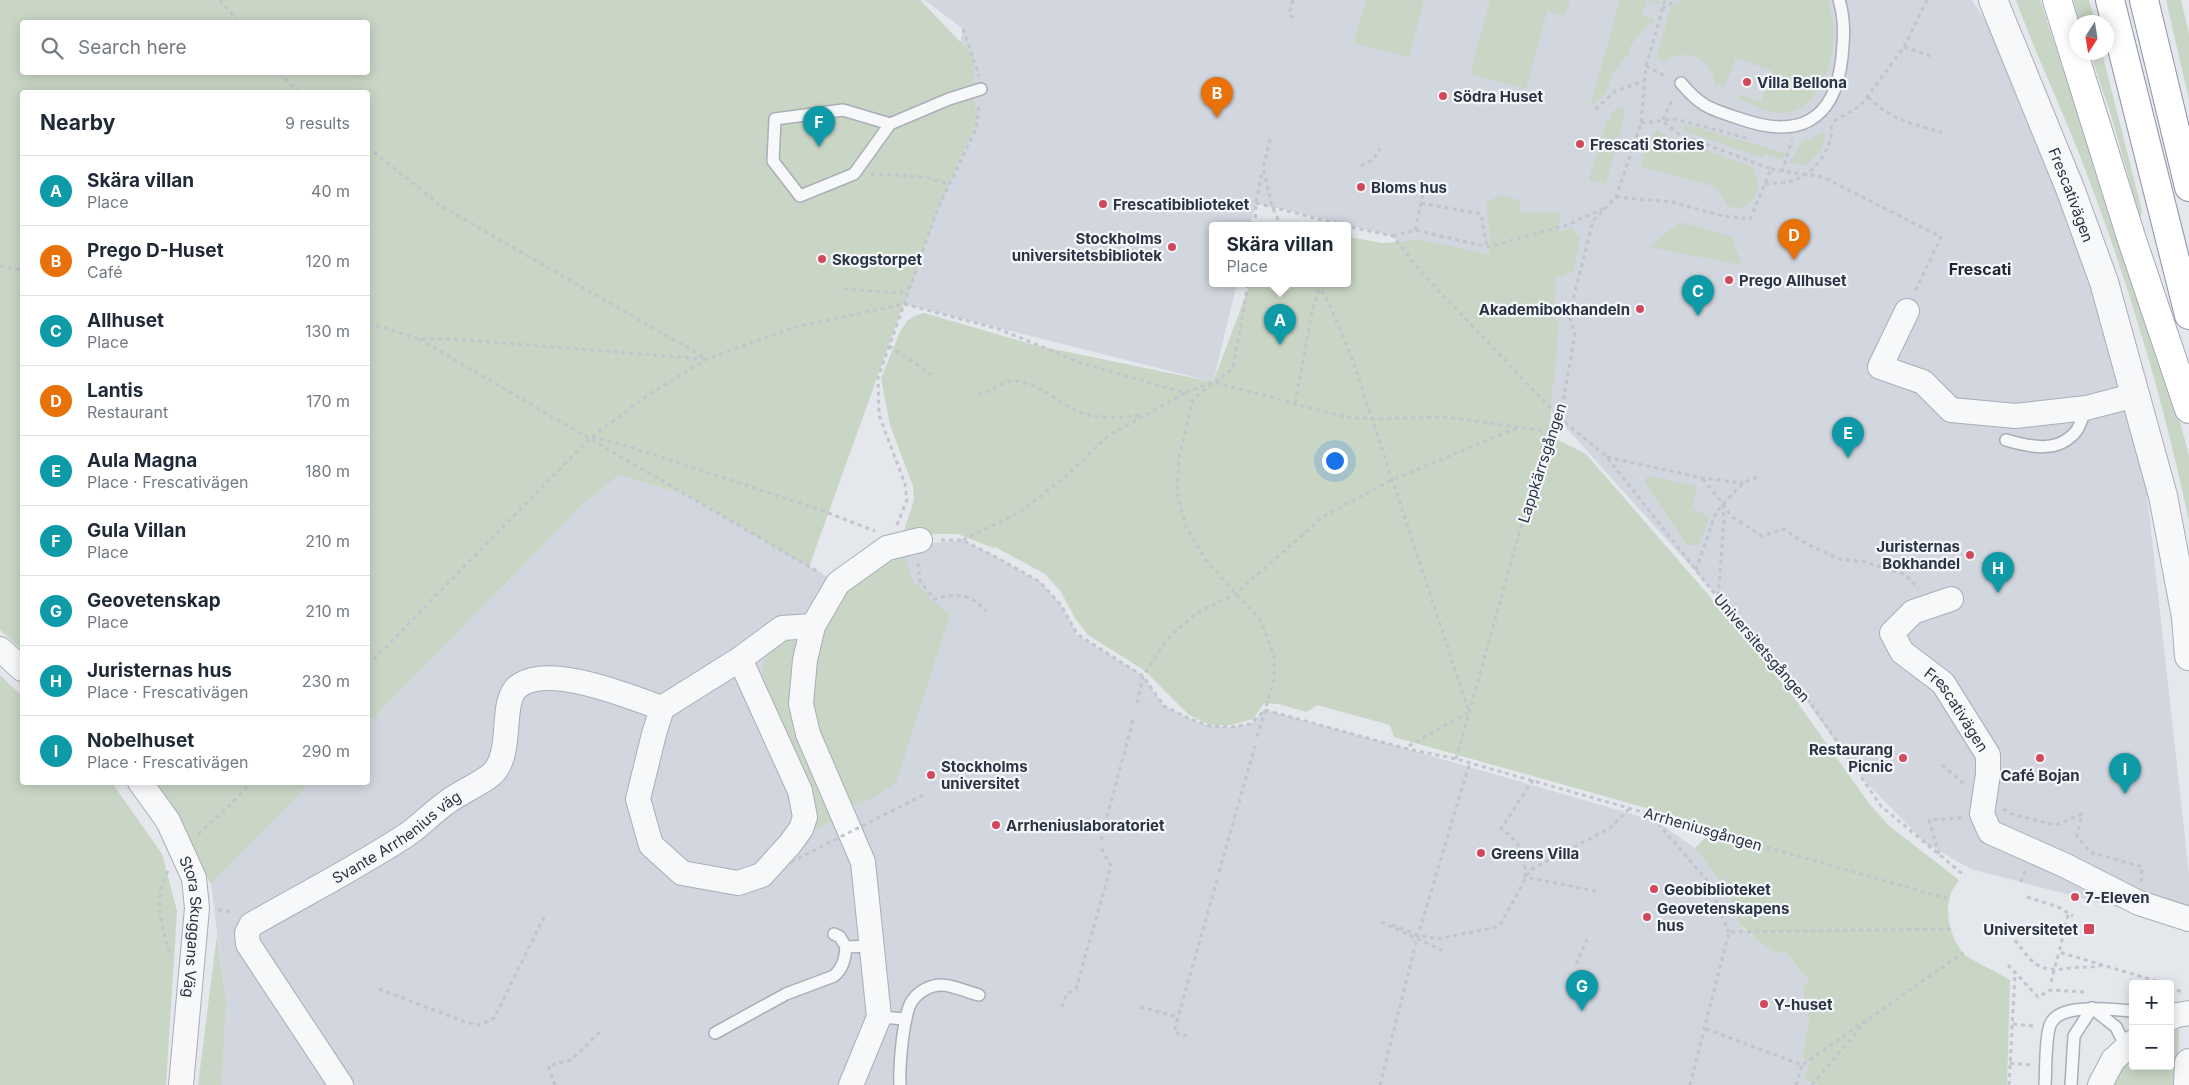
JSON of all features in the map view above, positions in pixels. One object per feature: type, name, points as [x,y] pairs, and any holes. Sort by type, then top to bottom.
[{"type":"main road","points":[[2057,0],[2131,237],[2189,409]]},
{"type":"main road","points":[[2110,0],[2189,315]]},
{"type":"main road","points":[[2144,0],[2189,187]]},
{"type":"street","name":"Frescativägen","points":[[1993,0],[2071,191],[2104,282],[2163,496],[2186,617],[2189,656]]},
{"type":"street","points":[[1907,311],[1880,367],[1923,382],[1951,410],[2016,416],[2086,408],[2136,395]]},
{"type":"street","points":[[851,1085],[879,1017],[863,862],[808,734],[801,704],[805,660],[813,626],[838,583],[890,543],[920,540]]},
{"type":"street","name":"Frescativägen","points":[[1943,602],[1913,612],[1892,633],[1902,652],[1943,683],[1988,755],[1984,810]]},
{"type":"street","points":[[740,660],[800,791],[805,817],[801,829],[790,844],[762,875],[738,883],[682,873],[651,845],[638,799],[654,734],[662,708],[740,660],[782,628],[813,626]]},
{"type":"street","points":[[0,649],[20,667]]},
{"type":"street","name":"Svante Arrhenius väg","points":[[341,1085],[248,944],[247,934],[251,925],[409,833],[447,802],[491,774],[500,764],[513,692],[521,684],[548,677],[564,679],[610,690],[662,708]]},
{"type":"street","name":"Stora Skuggans Väg","points":[[142,785],[168,821],[194,878],[197,908],[181,1085]]},
{"type":"street","points":[[1984,810],[1990,832],[2064,865],[2140,903],[2189,919]]},
{"type":"street","points":[[2100,1085],[2113,1060],[2129,1044]]},
{"type":"street","points":[[2188,1085],[2189,1064]]},
{"type":"lane","points":[[1681,83],[1694,99],[1708,108],[1756,125],[1792,127],[1813,119],[1824,110],[1835,90],[1841,64],[1844,39],[1843,13],[1839,0]]},
{"type":"lane","points":[[890,124],[843,110],[775,119],[773,161],[800,196],[854,174],[890,124],[948,99],[981,89]]},
{"type":"lane","points":[[2006,440],[2036,448],[2060,444],[2077,430],[2086,408]]},
{"type":"lane","points":[[715,1033],[786,994],[834,976],[840,971],[845,960],[846,946],[840,937],[834,934]]},
{"type":"lane","points":[[846,946],[872,946]]},
{"type":"lane","points":[[900,1085],[900,1062],[906,1019],[911,1002],[926,988],[942,985],[979,994]]},
{"type":"lane","points":[[2092,1008],[2116,1027],[2129,1044]]},
{"type":"lane","points":[[2071,1085],[2074,1036],[2092,1008]]},
{"type":"lane","points":[[2045,1085],[2049,1030],[2052,1021],[2065,1012],[2092,1008],[2129,1011]]},
{"type":"lane","points":[[879,1017],[906,1019]]},
{"type":"path","points":[[220,0],[238,20]]},
{"type":"path","points":[[1293,0],[1288,14],[1296,20]]},
{"type":"path","points":[[1665,0],[1646,66],[1641,122],[1616,197],[1672,202],[1723,216],[1750,219],[1771,169]]},
{"type":"path","points":[[1662,9],[1676,0]]},
{"type":"path","points":[[1847,113],[1860,106],[1868,97],[1904,47],[1927,0]]},
{"type":"path","points":[[591,438],[626,446],[806,505],[890,543],[907,500],[905,484],[880,415],[878,378],[938,208],[976,129],[981,89],[976,64],[963,29]]},
{"type":"path","points":[[1904,47],[1931,56]]},
{"type":"path","points":[[1646,66],[1681,83],[1662,121]]},
{"type":"path","points":[[282,75],[288,83],[297,90]]},
{"type":"path","points":[[1596,108],[1616,92],[1644,80]]},
{"type":"path","points":[[1868,97],[1883,112],[1908,124],[1942,132]]},
{"type":"path","points":[[1765,184],[1789,181],[1804,175],[1822,157],[1830,140],[1832,128],[1824,110]]},
{"type":"path","points":[[1641,122],[1662,121],[1679,134],[1771,169],[1823,177],[1941,237],[1907,311]]},
{"type":"path","points":[[1255,222],[1256,203],[1270,139]]},
{"type":"path","points":[[1782,172],[1792,139]]},
{"type":"path","points":[[370,149],[441,206],[707,359]]},
{"type":"path","points":[[1361,166],[1373,160],[1380,149]]},
{"type":"path","points":[[1263,168],[1272,206],[1279,222]]},
{"type":"path","points":[[854,174],[925,177],[950,184]]},
{"type":"path","points":[[1415,230],[1426,180]]},
{"type":"path","name":"Lappkärrsgången","points":[[1456,759],[1533,484],[1550,435],[1560,418],[1575,334],[1569,316],[1593,221],[1616,197]]},
{"type":"path","points":[[1256,203],[1330,222]]},
{"type":"path","points":[[1421,203],[1481,214],[1487,246]]},
{"type":"path","points":[[1351,228],[1394,236],[1415,230],[1487,246],[1567,225],[1607,206]]},
{"type":"path","name":"Universitetsgången","points":[[1394,236],[1422,273],[1560,418],[1606,456],[1718,598],[1805,695],[1881,806],[1965,876]]},
{"type":"path","points":[[0,266],[20,270]]},
{"type":"path","points":[[1247,287],[1233,368],[1193,399],[1179,458],[1177,492],[1186,527],[1208,563],[1261,621],[1274,656],[1274,680],[1258,737]]},
{"type":"path","points":[[844,289],[900,292],[910,288]]},
{"type":"path","points":[[1295,403],[1313,307],[1319,288]]},
{"type":"path","points":[[1319,288],[1327,299],[1352,358],[1469,712],[1404,748]]},
{"type":"path","points":[[370,663],[591,438],[651,393],[707,359],[795,327],[904,304],[1000,329],[1081,363],[1185,393]]},
{"type":"path","points":[[370,325],[382,327],[419,339],[838,583]]},
{"type":"path","points":[[419,339],[453,339],[707,359]]},
{"type":"path","points":[[889,346],[931,374]]},
{"type":"path","points":[[978,394],[987,394],[994,388],[1014,380],[1034,387],[1083,413],[1123,417],[1146,415]]},
{"type":"path","points":[[962,540],[1020,512],[1065,477],[1108,436],[1185,393],[1214,382],[1345,418],[1372,419],[1446,416],[1519,426],[1539,430],[1550,435]]},
{"type":"path","points":[[1137,703],[1143,676],[1169,637],[1196,613],[1235,594],[1324,516],[1392,480],[1519,426]]},
{"type":"path","points":[[1606,456],[1702,478],[1744,483]]},
{"type":"path","points":[[1696,570],[1715,515],[1744,483],[1759,476]]},
{"type":"path","points":[[1702,478],[1731,516],[1762,536],[1784,529],[1801,540],[1839,559],[1865,562],[1904,574],[1943,602]]},
{"type":"path","points":[[1718,598],[1724,519],[1723,504]]},
{"type":"path","points":[[986,611],[975,600],[959,594],[934,599],[920,581],[918,569],[920,540],[962,540],[996,556],[1040,582],[1061,605],[1077,634],[1143,676],[1164,706],[1188,718],[1210,726],[1231,727],[1250,724],[1265,710]]},
{"type":"path","name":"Arrheniusgången","points":[[1265,710],[1404,748],[1470,762],[1949,899]]},
{"type":"path","points":[[1101,840],[1134,716]]},
{"type":"path","points":[[1219,872],[1255,746]]},
{"type":"path","points":[[1380,1085],[1418,935],[1470,762]]},
{"type":"path","points":[[1942,766],[1984,810]]},
{"type":"path","points":[[1525,877],[1526,865],[1521,846],[1501,830],[1504,822],[1533,780]]},
{"type":"path","points":[[791,862],[923,796]]},
{"type":"path","points":[[1392,925],[1418,935],[1444,938],[1497,927],[1502,922],[1525,877],[1533,868],[1610,828],[1629,808]]},
{"type":"path","points":[[1939,854],[1929,820],[1954,817],[1984,810],[2014,814],[2056,825],[2082,814],[2077,836],[2090,852],[2142,867]]},
{"type":"path","points":[[1655,816],[1660,826],[1706,879],[1729,932],[1706,1029],[1690,1085]]},
{"type":"path","points":[[1062,1007],[1066,995],[1076,989],[1111,866],[1100,846]]},
{"type":"path","points":[[1525,877],[1596,892]]},
{"type":"path","points":[[1187,1036],[1174,1032],[1217,880]]},
{"type":"path","points":[[2027,897],[2058,907],[2072,916]]},
{"type":"path","points":[[379,989],[465,1022],[480,1025],[494,1018],[545,915]]},
{"type":"path","points":[[2051,982],[2068,915]]},
{"type":"path","points":[[1381,922],[1446,952]]},
{"type":"path","points":[[1729,932],[1951,928]]},
{"type":"path","points":[[1576,964],[1587,939]]},
{"type":"path","points":[[2015,940],[2034,964],[2054,970],[2092,968],[2101,965]]},
{"type":"path","points":[[2059,952],[2152,980]]},
{"type":"path","points":[[1796,1085],[1802,1064],[1963,953]]},
{"type":"path","points":[[2008,965],[2038,997],[2050,990],[2086,992]]},
{"type":"path","points":[[2009,1085],[2016,973]]},
{"type":"path","points":[[1140,1007],[1178,1017]]},
{"type":"path","points":[[1812,1085],[1871,1016]]},
{"type":"path","points":[[2013,1024],[2034,1026]]},
{"type":"path","points":[[1706,1029],[1802,1064]]},
{"type":"path","points":[[555,1085],[548,1066],[571,1060],[600,1032]]},
{"type":"path","points":[[2010,1063],[2031,1065]]},
{"type":"shaded area","points":[[925,0],[1972,0],[2034,99],[2136,395],[2189,874],[2189,926],[1971,869],[1925,843],[1862,778],[1784,670],[1488,341],[1422,273],[1393,236],[1351,226],[1351,222],[1335,222],[1256,203],[1251,222],[1209,222],[1209,287],[1236,287],[1213,382],[904,304],[963,29]]},
{"type":"shaded area","name":"Stockholms universitet","points":[[619,475],[687,495],[838,583],[887,548],[962,540],[1040,582],[1061,605],[1077,635],[1143,676],[1164,706],[1188,718],[1210,726],[1231,727],[1250,724],[1265,710],[1656,821],[1695,848],[1729,893],[1740,926],[1775,951],[1784,950],[1809,981],[1803,988],[1809,1021],[1802,1058],[1810,1063],[1803,1079],[1818,1085],[222,1085],[226,1001],[211,884],[308,785],[370,785],[370,722],[584,503]]},
{"type":"green space","points":[[0,0],[920,0],[973,55],[976,123],[938,208],[809,567],[687,495],[619,475],[584,503],[370,722],[370,90],[20,90],[20,648],[0,630]]},
{"type":"green space","points":[[1366,0],[1424,0],[1409,57],[1354,43]]},
{"type":"green space","points":[[1490,0],[1570,0],[1565,16],[1547,11],[1526,89],[1470,74]]},
{"type":"green space","points":[[1620,0],[1660,1],[1659,4],[1646,1],[1642,16],[1654,19],[1653,24],[1649,23],[1628,49],[1631,51],[1613,73],[1605,94],[1590,107]]},
{"type":"green space","points":[[1683,0],[1828,0],[1832,16],[1832,52],[1820,87],[1809,101],[1795,110],[1778,113],[1738,99],[1740,95],[1761,102],[1772,71],[1736,58],[1724,88],[1719,83],[1717,87],[1709,68],[1694,56],[1675,56],[1662,62],[1657,56],[1671,6]]},
{"type":"green space","points":[[2016,0],[2040,0],[2176,407],[2189,455],[2189,521],[2168,429],[2129,294],[2082,161]]},
{"type":"green space","points":[[2073,0],[2089,0],[2093,15],[2078,15]]},
{"type":"green space","points":[[2166,0],[2181,0],[2189,34],[2189,100]]},
{"type":"green space","points":[[2092,60],[2104,60],[2142,211],[2140,218],[2111,115]]},
{"type":"green space","points":[[1619,107],[1626,110],[1606,184],[1589,180],[1607,120],[1610,121],[1612,112]]},
{"type":"green space","points":[[1684,124],[1785,153],[1783,160],[1766,154],[1762,158],[1687,132],[1683,129]]},
{"type":"green space","points":[[1656,130],[1667,135],[1665,142],[1696,153],[1699,147],[1752,167],[1759,184],[1753,200],[1741,209],[1728,206],[1716,187],[1640,166],[1648,143]]},
{"type":"green space","points":[[1825,132],[1822,147],[1809,163],[1805,166],[1790,162],[1802,142]]},
{"type":"green space","points":[[1500,195],[1520,200],[1520,213],[1559,212],[1561,222],[1558,222],[1558,232],[1572,228],[1580,238],[1574,270],[1562,277],[1556,275],[1555,318],[1559,323],[1554,385],[1552,386],[1550,436],[1586,454],[1705,591],[1795,699],[1868,802],[1888,825],[1959,880],[1952,890],[1948,904],[1950,928],[1957,944],[1966,956],[2010,980],[2007,1085],[1818,1085],[1803,1079],[1810,1063],[1802,1058],[1809,1021],[1803,988],[1809,981],[1784,950],[1779,953],[1771,949],[1758,941],[1748,930],[1740,926],[1729,893],[1695,848],[1708,835],[1710,826],[1394,737],[1390,725],[1317,705],[1306,712],[1279,704],[1264,703],[1253,719],[1231,725],[1211,725],[1189,715],[1144,670],[1088,635],[1075,618],[1061,592],[1045,574],[995,547],[993,548],[958,534],[903,534],[914,500],[913,486],[890,425],[881,378],[900,332],[907,321],[914,316],[924,313],[1034,345],[1213,382],[1249,287],[1351,287],[1351,238],[1383,243],[1420,240],[1489,254],[1490,239],[1486,203]]},
{"type":"green space","points":[[1680,222],[1731,236],[1742,265],[1649,247]]},
{"type":"green space","points":[[1648,476],[1697,486],[1692,509],[1710,516],[1699,545],[1687,545],[1644,481]]},
{"type":"green space","points":[[904,552],[913,584],[919,585],[931,600],[950,614],[896,783],[873,798],[851,806],[814,729],[811,684],[822,633],[848,586]]},
{"type":"green space","points":[[792,638],[797,644],[835,819],[818,829],[809,827],[762,685],[763,666],[767,656],[778,641]]},
{"type":"green space","points":[[0,675],[20,694],[20,785],[113,785],[162,854],[177,911],[166,1085],[0,1085]]},
{"type":"green space","points":[[156,785],[308,785],[211,884]]},
{"type":"green space","points":[[217,935],[226,1001],[222,1085],[198,1085]]},
{"type":"green space","points":[[2179,1029],[2177,1085],[2112,1085],[2117,1073],[2129,1060],[2129,1070],[2174,1070],[2174,1031]]},
{"type":"place","name":"Villa Bellona","points":[[1747,82]]},
{"type":"place","name":"Södra Huset","points":[[1443,96]]},
{"type":"place","name":"Prego D-Huset","points":[[1217,118]]},
{"type":"place","name":"Frescati Stories","points":[[1580,144]]},
{"type":"place","name":"Gula Villan","points":[[819,147]]},
{"type":"place","name":"Bloms hus","points":[[1361,187]]},
{"type":"place","name":"Frescatibiblioteket","points":[[1103,204]]},
{"type":"place","name":"Stockholms universitetsbibliotek","points":[[1172,247]]},
{"type":"place","name":"Skogstorpet","points":[[822,259]]},
{"type":"place","name":"Lantis","points":[[1794,260]]},
{"type":"place","name":"Prego Allhuset","points":[[1729,280]]},
{"type":"place","name":"Akademibokhandeln","points":[[1640,309]]},
{"type":"place","name":"Allhuset","points":[[1698,316]]},
{"type":"place","name":"Skära villan","points":[[1280,345]]},
{"type":"place","name":"Aula Magna","points":[[1848,458]]},
{"type":"place","name":"Juristernas Bokhandel","points":[[1970,555]]},
{"type":"place","name":"Juristernas hus","points":[[1998,593]]},
{"type":"place","name":"Restaurang Picnic","points":[[1903,758]]},
{"type":"place","name":"Café Bojan","points":[[2040,758]]},
{"type":"place","name":"Stockholms universitet","points":[[931,775]]},
{"type":"place","name":"Nobelhuset","points":[[2125,794]]},
{"type":"place","name":"Arrheniuslaboratoriet","points":[[996,825]]},
{"type":"place","name":"Greens Villa","points":[[1481,853]]},
{"type":"place","name":"Geobiblioteket","points":[[1654,889]]},
{"type":"place","name":"7-Eleven","points":[[2075,897]]},
{"type":"place","name":"Geovetenskapens hus","points":[[1647,917]]},
{"type":"place","name":"Universitetet","points":[[2089,929]]},
{"type":"place","name":"Y-huset","points":[[1764,1004]]},
{"type":"place","name":"Geovetenskap","points":[[1582,1011]]},
{"type":"district","name":"Frescati","points":[[1980,269]]}]
